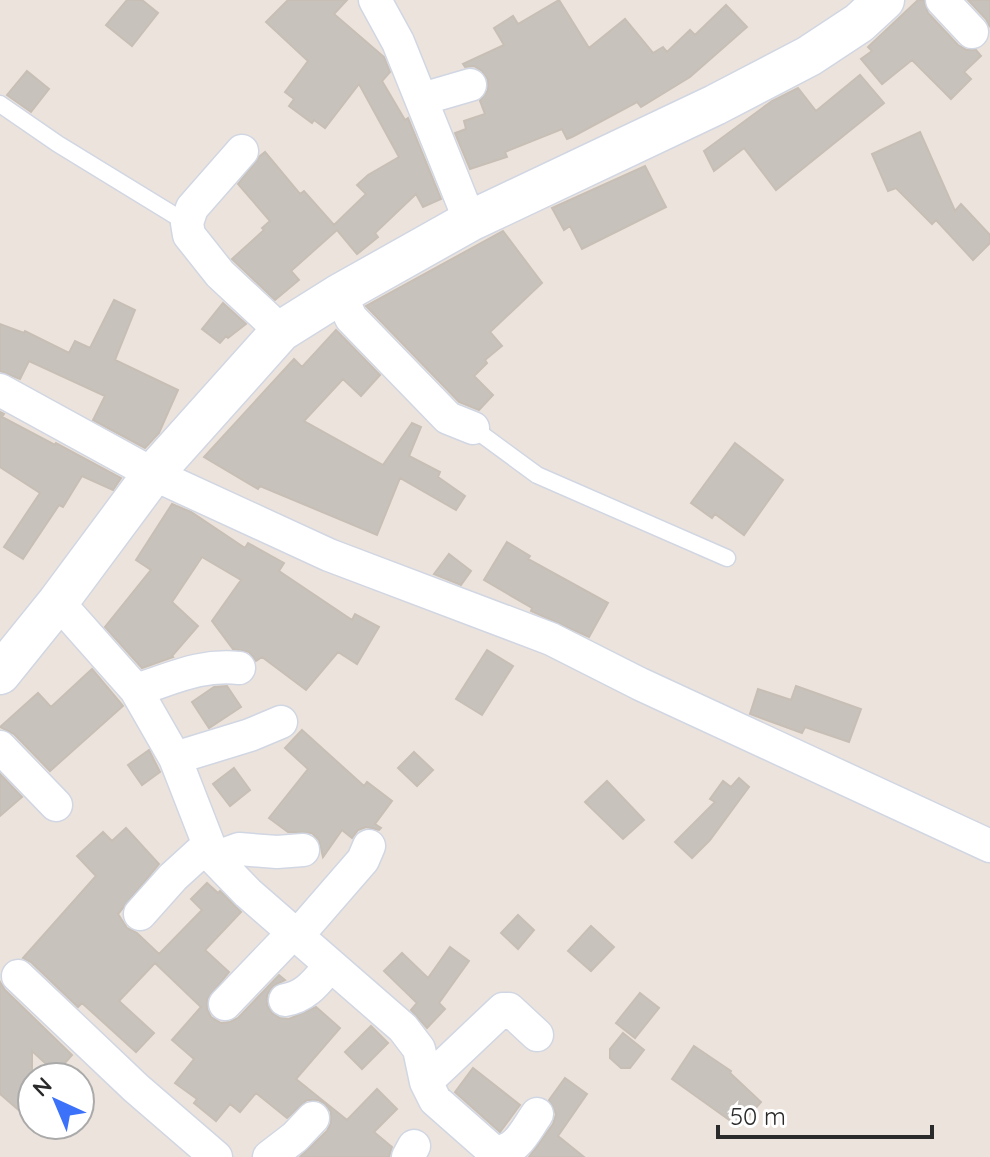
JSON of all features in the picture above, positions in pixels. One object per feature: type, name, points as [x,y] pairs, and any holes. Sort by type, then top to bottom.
[{"type":"street","points":[[375,0],[398,42],[470,221]]},
{"type":"street","points":[[0,674],[153,474],[281,331],[470,221],[715,105],[809,56],[859,23],[884,0]]},
{"type":"street","points":[[942,0],[972,32]]},
{"type":"street","points":[[422,99],[470,85]]},
{"type":"street","points":[[242,151],[192,208],[187,223],[189,235],[197,248],[281,331]]},
{"type":"street","points":[[340,294],[351,318],[448,418],[473,428]]},
{"type":"street","points":[[0,390],[153,474],[329,555],[551,639],[640,684],[990,846]]},
{"type":"street","points":[[58,602],[136,690],[175,758],[210,852],[248,893],[403,1028],[419,1049],[426,1082],[435,1100],[494,1152],[506,1152],[516,1145],[537,1114]]},
{"type":"street","points":[[136,690],[215,666],[239,668]]},
{"type":"street","points":[[175,758],[281,722]]},
{"type":"street","points":[[0,747],[56,805]]},
{"type":"street","points":[[225,1004],[363,860],[369,846]]},
{"type":"street","points":[[140,914],[173,877],[210,852],[303,850]]},
{"type":"street","points":[[285,1000],[295,999],[312,988],[330,966]]},
{"type":"street","points":[[18,976],[136,1088],[216,1157]]},
{"type":"street","points":[[426,1082],[503,1009],[509,1009],[537,1035]]},
{"type":"street","points":[[269,1157],[313,1118]]},
{"type":"lane","points":[[0,104],[58,144],[187,223]]},
{"type":"lane","points":[[473,428],[537,475],[727,558]]},
{"type":"building","points":[[127,0],[142,0],[158,13],[132,46],[106,25]]},
{"type":"building","points":[[288,0],[347,0],[334,14],[384,57],[390,72],[382,81],[405,120],[408,118],[441,199],[423,207],[416,194],[375,233],[378,237],[357,254],[337,230],[291,271],[299,280],[275,300],[232,259],[270,221],[238,184],[260,156],[265,152],[300,194],[304,191],[334,225],[366,194],[357,185],[399,157],[359,84],[325,128],[314,120],[312,123],[289,106],[294,99],[285,92],[308,61],[266,22]]},
{"type":"building","points":[[559,0],[589,48],[625,19],[653,53],[663,47],[667,52],[690,30],[695,35],[726,5],[747,27],[690,77],[641,107],[637,102],[567,139],[562,129],[505,152],[507,157],[470,169],[455,133],[466,129],[464,121],[485,114],[480,101],[488,90],[488,80],[482,71],[463,64],[504,45],[494,28],[513,16],[518,24]]},
{"type":"building","points":[[918,0],[924,0],[928,13],[958,45],[967,50],[976,50],[981,56],[964,72],[971,79],[951,99],[912,60],[882,84],[861,59],[872,51],[868,47]]},
{"type":"building","points":[[968,0],[990,0],[990,27],[986,19]]},
{"type":"building","points":[[27,71],[49,89],[31,112],[7,95]]},
{"type":"building","points":[[860,75],[884,103],[776,190],[744,148],[714,171],[704,151],[772,101],[798,88],[816,111]]},
{"type":"building","points":[[920,132],[955,211],[961,204],[990,235],[990,243],[973,260],[936,220],[932,224],[896,188],[888,191],[872,154]]},
{"type":"building","points":[[645,166],[666,207],[582,249],[570,226],[564,230],[552,208]]},
{"type":"building","points":[[503,231],[542,283],[490,332],[502,346],[485,360],[487,363],[474,376],[493,395],[479,410],[459,402],[366,306]]},
{"type":"building","points":[[114,300],[135,310],[115,360],[178,390],[159,433],[145,448],[93,420],[105,396],[29,361],[20,379],[0,371],[0,324],[25,331],[69,353],[75,341],[90,348]]},
{"type":"building","points":[[223,303],[246,324],[220,343],[202,329]]},
{"type":"building","points":[[336,330],[380,375],[361,396],[343,379],[304,421],[383,465],[412,423],[421,427],[409,456],[440,472],[438,477],[465,496],[456,510],[400,478],[377,535],[260,486],[258,489],[204,457],[294,359],[302,367]]},
{"type":"building","points":[[0,412],[4,414],[2,417],[121,478],[113,490],[82,476],[63,507],[59,505],[23,559],[4,547],[40,493],[0,467]]},
{"type":"building","points":[[735,443],[783,480],[744,535],[715,514],[712,518],[691,503]]},
{"type":"building","points":[[172,504],[191,512],[245,548],[248,543],[284,563],[279,571],[352,620],[355,614],[379,627],[357,664],[338,652],[306,690],[262,657],[256,661],[249,652],[233,649],[212,621],[241,580],[202,557],[172,602],[198,626],[173,657],[142,668],[105,627],[151,570],[136,560]]},
{"type":"building","points":[[507,542],[530,556],[528,559],[608,603],[589,637],[531,611],[532,608],[484,580]]},
{"type":"building","points":[[449,554],[471,571],[461,585],[434,574]]},
{"type":"building","points":[[487,650],[513,666],[482,715],[456,699]]},
{"type":"building","points":[[92,669],[123,706],[50,771],[14,734],[0,727],[38,693],[51,707]]},
{"type":"building","points":[[227,686],[241,707],[209,728],[192,702],[214,687]]},
{"type":"building","points":[[796,686],[861,709],[849,742],[805,727],[802,733],[750,714],[758,689],[791,700]]},
{"type":"building","points":[[302,730],[364,786],[367,782],[392,801],[375,824],[381,828],[379,830],[366,827],[358,830],[352,838],[342,830],[323,857],[319,840],[312,833],[288,832],[269,818],[308,769],[285,748]]},
{"type":"building","points":[[149,750],[160,772],[142,785],[128,765]]},
{"type":"building","points":[[414,752],[433,770],[417,786],[398,768]]},
{"type":"building","points":[[234,768],[250,790],[230,806],[213,784]]},
{"type":"building","points":[[0,774],[22,797],[0,816]]},
{"type":"building","points":[[739,778],[749,787],[710,840],[692,858],[675,842],[715,802],[710,799],[723,781],[731,787]]},
{"type":"building","points":[[607,781],[644,820],[623,839],[585,802]]},
{"type":"building","points":[[126,828],[159,864],[118,914],[127,928],[137,933],[159,954],[202,910],[191,899],[207,883],[218,893],[220,891],[241,912],[205,950],[229,972],[207,999],[211,1017],[221,1023],[238,1018],[279,975],[285,980],[273,986],[267,995],[267,1005],[272,1013],[289,1019],[316,1007],[340,1028],[296,1079],[347,1120],[377,1089],[397,1109],[374,1132],[392,1147],[389,1157],[300,1157],[327,1131],[331,1123],[331,1112],[318,1100],[307,1100],[287,1118],[256,1093],[240,1112],[230,1104],[216,1121],[194,1103],[197,1099],[175,1083],[194,1059],[172,1040],[201,1007],[155,963],[119,1001],[154,1033],[136,1052],[82,1003],[78,1007],[23,958],[96,876],[77,856],[103,832],[112,841]]},
{"type":"building","points":[[518,915],[534,930],[518,949],[501,933]]},
{"type":"building","points":[[591,926],[614,947],[591,971],[568,951]]},
{"type":"building","points":[[450,947],[469,961],[439,1003],[445,1009],[427,1028],[411,1010],[417,1003],[384,971],[402,953],[428,978]]},
{"type":"building","points":[[0,982],[72,1055],[67,1061],[43,1061],[32,1051],[32,1061],[16,1061],[16,1108],[0,1094]]},
{"type":"building","points":[[640,993],[659,1008],[635,1038],[616,1023]]},
{"type":"building","points":[[371,1026],[388,1043],[362,1069],[345,1052]]},
{"type":"building","points":[[623,1033],[644,1050],[630,1068],[621,1068],[610,1058],[610,1049]]},
{"type":"building","points":[[694,1046],[731,1071],[761,1102],[739,1127],[672,1079]]},
{"type":"building","points":[[473,1068],[520,1105],[500,1132],[455,1092]]},
{"type":"building","points":[[565,1078],[587,1094],[558,1136],[584,1157],[529,1157],[553,1124],[556,1114],[549,1100]]}]
